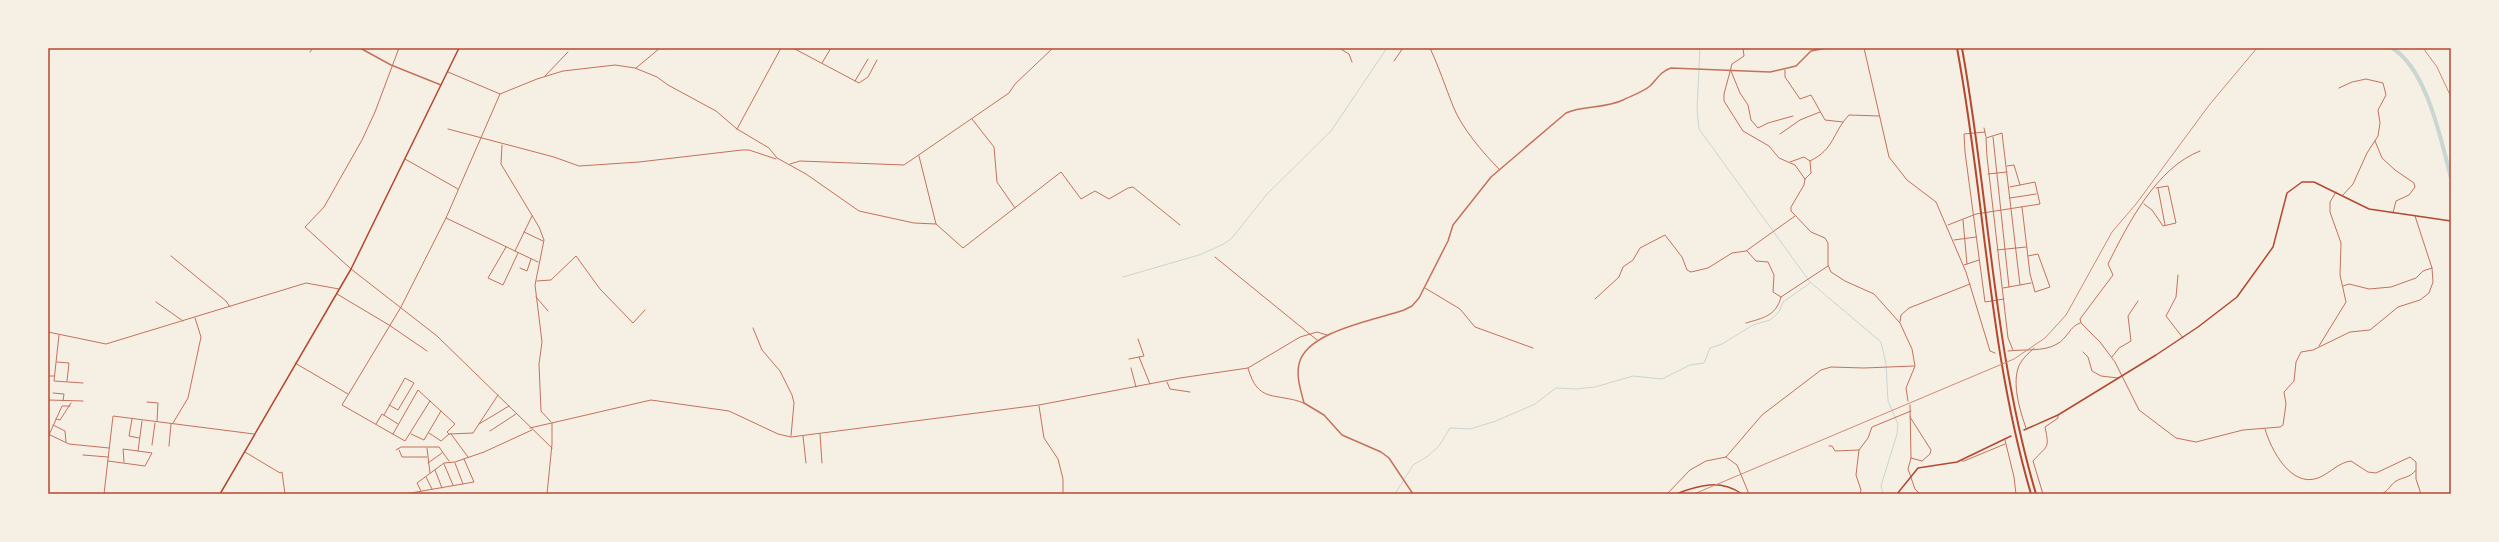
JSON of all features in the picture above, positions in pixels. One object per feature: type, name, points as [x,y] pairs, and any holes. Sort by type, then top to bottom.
[{"type":"highway","points":[[1957,48],[1974,160],[2000,359],[2018,447],[2031,494]]},
{"type":"highway","points":[[1962,48],[1976,125],[2005,357],[2021,439],[2036,494]]},
{"type":"main road","points":[[220,494],[351,269],[459,48]]},
{"type":"main road","points":[[2025,430],[2058,415],[2183,338],[2237,297],[2244,290],[2273,247],[2283,202],[2290,190],[2302,182],[2310,181],[2336,192],[2369,209],[2451,221]]},
{"type":"main road","points":[[1897,494],[1910,476],[1924,466],[1961,460],[2012,436]]},
{"type":"main road","points":[[1676,494],[1698,486],[1710,484],[1726,486],[1742,494]]},
{"type":"street","points":[[310,52],[313,48]]},
{"type":"street","points":[[360,48],[391,65],[441,85]]},
{"type":"street","points":[[399,48],[391,65],[375,112],[362,140],[326,205],[305,227],[351,269],[437,336],[552,448]]},
{"type":"street","points":[[635,68],[660,48]]},
{"type":"street","points":[[737,129],[781,48]]},
{"type":"street","points":[[793,48],[855,81],[863,82],[877,60]]},
{"type":"street","points":[[822,63],[831,48]]},
{"type":"street","points":[[789,164],[800,161],[904,165],[1009,93],[1015,84],[1053,48]]},
{"type":"street","points":[[1339,48],[1349,54],[1352,62]]},
{"type":"street","points":[[1394,61],[1403,48]]},
{"type":"street","points":[[1430,48],[1441,70],[1453,107],[1484,153],[1499,169]]},
{"type":"street","points":[[1744,48],[1744,56],[1734,62],[1730,71],[1724,98],[1741,128],[1769,146],[1779,158],[1795,165],[1805,179]]},
{"type":"street","points":[[1304,404],[1298,374],[1299,363],[1304,352],[1317,340],[1328,335],[1410,308],[1417,302],[1448,242],[1453,225],[1499,169],[1566,113],[1577,109],[1599,108],[1623,100],[1650,86],[1668,69],[1766,73],[1796,66],[1811,51],[1826,48]]},
{"type":"street","points":[[1864,48],[1892,164],[1907,180],[1936,202],[1964,265],[1985,340],[1990,351],[1995,353]]},
{"type":"street","points":[[544,76],[568,52]]},
{"type":"street","points":[[855,81],[868,59]]},
{"type":"street","points":[[430,401],[411,434],[405,441],[342,405],[401,307],[446,218],[500,94],[544,76],[563,71],[616,65],[635,68],[657,77],[668,85],[716,111],[737,129],[769,148],[777,158],[789,164],[859,212],[914,224],[936,224]]},
{"type":"street","points":[[1785,69],[1785,77],[1800,99],[1811,95],[1827,122],[1843,122]]},
{"type":"street","points":[[1730,71],[1740,93],[1748,105],[1751,120],[1758,128],[1768,123],[1793,116]]},
{"type":"street","points":[[448,72],[500,94]]},
{"type":"street","points":[[2339,88],[2352,82],[2366,79],[2378,80],[2385,86],[2386,95],[2378,110],[2380,128],[2375,141],[2353,184],[2342,196]]},
{"type":"street","points":[[1780,134],[1800,120],[1821,112]]},
{"type":"street","points":[[1810,161],[1821,156],[1833,142],[1843,122],[1851,114],[1880,117]]},
{"type":"street","points":[[972,119],[994,147],[997,182],[1015,209]]},
{"type":"street","points":[[1984,128],[1992,213],[2008,338],[2013,350]]},
{"type":"street","points":[[448,129],[554,157],[579,166],[639,162],[749,150],[774,159],[777,158]]},
{"type":"street","points":[[1985,132],[1964,134],[1985,302],[2004,299]]},
{"type":"street","points":[[1986,138],[2002,133],[2020,285]]},
{"type":"street","points":[[1992,136],[2010,287]]},
{"type":"street","points":[[2375,141],[2382,158],[2395,170],[2414,183],[2415,188],[2409,195],[2396,201],[2393,213]]},
{"type":"street","points":[[502,144],[501,164],[541,232],[544,241],[536,281],[536,297],[542,342],[539,364],[541,410],[552,423],[552,448],[546,494]]},
{"type":"street","points":[[2200,151],[2182,158],[2162,176],[2144,204],[2126,226],[2108,264],[2114,273],[2110,281],[2080,319],[2081,323],[2112,357],[2139,410],[2176,438],[2196,442],[2243,430],[2283,425],[2286,404],[2284,392],[2294,381],[2298,356],[2302,352],[2318,347],[2350,332],[2370,330],[2403,304],[2415,302],[2426,296],[2433,282],[2432,268],[2415,216]]},
{"type":"street","points":[[919,156],[936,224],[964,248],[1061,172],[1081,199],[1095,191],[1109,199],[1128,188],[1133,187],[1180,225]]},
{"type":"street","points":[[1790,163],[1804,157],[1810,161]]},
{"type":"street","points":[[405,159],[459,190]]},
{"type":"street","points":[[1810,161],[1811,174],[1805,179],[1804,185],[1791,207],[1795,216],[1811,232],[1825,238],[1828,243],[1828,266],[1831,272],[1845,281],[1874,294],[1899,323],[1912,349],[1915,366],[1906,388],[1908,401]]},
{"type":"street","points":[[2007,166],[2014,165],[2020,186]]},
{"type":"street","points":[[1988,174],[2007,172]]},
{"type":"street","points":[[1947,226],[1975,215],[2040,204],[2035,182],[2009,187]]},
{"type":"street","points":[[2144,204],[2152,210],[2163,226],[2176,223],[2168,186],[2155,188]]},
{"type":"street","points":[[2158,188],[2165,225]]},
{"type":"street","points":[[2318,347],[2345,306],[2340,270],[2341,243],[2330,212],[2330,202],[2336,192]]},
{"type":"street","points":[[2010,198],[2037,194]]},
{"type":"street","points":[[2022,207],[2026,247],[2035,292],[2050,288],[2038,254],[2028,256]]},
{"type":"street","points":[[515,251],[532,216]]},
{"type":"street","points":[[1746,251],[1795,216]]},
{"type":"street","points":[[446,218],[539,262]]},
{"type":"street","points":[[1962,220],[1967,264]]},
{"type":"street","points":[[524,232],[544,241]]},
{"type":"street","points":[[1595,299],[1619,277],[1623,267],[1633,260],[1640,248],[1665,235],[1682,257],[1689,271],[1708,268],[1732,253],[1750,251],[1756,261],[1768,262],[1774,275],[1773,292],[1781,297]]},
{"type":"street","points":[[1953,240],[1977,237]]},
{"type":"street","points":[[506,247],[488,278],[503,285],[518,252]]},
{"type":"street","points":[[1997,250],[2026,247]]},
{"type":"street","points":[[171,256],[226,301],[230,307]]},
{"type":"street","points":[[536,281],[551,280],[576,256],[600,288],[632,323],[645,310]]},
{"type":"street","points":[[1215,257],[1317,340]]},
{"type":"street","points":[[520,268],[527,271],[531,259]]},
{"type":"street","points":[[1964,265],[1980,260]]},
{"type":"street","points":[[1746,323],[1765,319],[1779,306],[1781,297],[1828,266]]},
{"type":"street","points":[[2343,286],[2349,284],[2369,289],[2391,287],[2416,278],[2423,271],[2432,268]]},
{"type":"street","points":[[2178,276],[2176,297],[2166,316],[2183,338]]},
{"type":"street","points":[[48,332],[106,344],[306,283],[339,289]]},
{"type":"street","points":[[2002,288],[2032,283]]},
{"type":"street","points":[[1899,323],[1901,315],[1909,308],[1970,284]]},
{"type":"street","points":[[1425,288],[1460,309],[1475,327],[1533,348]]},
{"type":"street","points":[[336,294],[389,325],[427,351]]},
{"type":"street","points":[[536,297],[548,311]]},
{"type":"street","points":[[2112,357],[2119,348],[2131,341],[2128,316],[2138,301]]},
{"type":"street","points":[[156,302],[183,321]]},
{"type":"street","points":[[169,446],[172,423],[188,398],[201,337],[195,318]]},
{"type":"street","points":[[2008,351],[2058,344],[2074,326],[2081,323]]},
{"type":"street","points":[[754,328],[762,350],[780,371],[792,395],[794,403],[791,437]]},
{"type":"street","points":[[530,428],[651,400],[729,411],[778,434],[791,437],[1039,405],[1248,368],[1288,343],[1317,332],[1328,335]]},
{"type":"street","points":[[59,335],[54,381],[83,383]]},
{"type":"street","points":[[1129,359],[1144,356],[1138,339]]},
{"type":"street","points":[[2025,430],[2016,392],[2018,372],[2020,362],[2034,348]]},
{"type":"street","points":[[2083,352],[2088,357],[2092,371],[2101,376],[2118,378]]},
{"type":"street","points":[[1139,357],[1150,385]]},
{"type":"street","points":[[56,362],[69,363],[67,382]]},
{"type":"street","points":[[295,363],[348,395]]},
{"type":"street","points":[[1667,494],[1690,470],[1706,461],[1726,457],[1762,415],[1821,370],[1856,366],[1915,366]]},
{"type":"street","points":[[1131,368],[1136,388]]},
{"type":"street","points":[[1248,368],[1254,386],[1261,392],[1304,404],[1324,415],[1342,435],[1381,452],[1389,458],[1413,494]]},
{"type":"street","points":[[48,376],[54,376]]},
{"type":"street","points":[[376,424],[384,415],[389,405],[405,378],[414,383],[398,410],[389,405]]},
{"type":"street","points":[[1166,382],[1170,389],[1190,392]]},
{"type":"street","points":[[392,434],[418,390],[442,411],[454,424],[447,432],[469,458]]},
{"type":"street","points":[[53,393],[64,394],[63,402]]},
{"type":"street","points":[[429,433],[441,441],[450,434],[473,433],[498,394]]},
{"type":"street","points":[[48,400],[63,402],[83,401]]},
{"type":"street","points":[[56,419],[60,420],[72,402]]},
{"type":"street","points":[[147,402],[158,403],[152,445]]},
{"type":"street","points":[[1039,405],[1044,438],[1058,459],[1060,466],[1063,479],[1062,494]]},
{"type":"street","points":[[1910,405],[1911,458],[1908,469],[1915,489],[1920,494]]},
{"type":"street","points":[[70,406],[62,406],[48,435],[65,443],[109,448]]},
{"type":"street","points":[[478,425],[509,406]]},
{"type":"street","points":[[411,434],[423,440],[442,411]]},
{"type":"street","points":[[1860,494],[1861,490],[1856,471],[1859,450],[1866,443],[1872,427],[1911,411]]},
{"type":"street","points":[[490,431],[517,414]]},
{"type":"street","points":[[384,415],[398,424]]},
{"type":"street","points":[[2043,494],[2033,461],[2046,449],[2048,444],[2045,427],[2058,418],[2058,415]]},
{"type":"street","points":[[104,494],[113,416],[255,434]]},
{"type":"street","points":[[1910,417],[1931,450],[1930,454],[1922,461],[1911,458]]},
{"type":"street","points":[[132,419],[129,436],[140,438]]},
{"type":"street","points":[[138,451],[142,420]]},
{"type":"street","points":[[54,425],[65,431],[65,443]]},
{"type":"street","points":[[2265,428],[2270,443],[2287,469],[2303,479],[2317,478],[2348,461],[2354,462],[2368,472],[2376,473],[2410,457],[2415,460],[2416,479],[2421,494]]},
{"type":"street","points":[[421,491],[417,483],[444,463],[469,458],[533,430]]},
{"type":"street","points":[[820,433],[822,462]]},
{"type":"street","points":[[803,435],[806,463]]},
{"type":"street","points":[[2005,439],[2014,477],[2016,494]]},
{"type":"street","points":[[1961,460],[1964,462],[2005,444]]},
{"type":"street","points":[[1829,446],[1832,446],[1835,451],[1859,450]]},
{"type":"street","points":[[396,450],[401,447],[438,447],[449,462]]},
{"type":"street","points":[[427,447],[430,473]]},
{"type":"street","points":[[108,461],[145,466],[152,453],[123,449],[124,463]]},
{"type":"street","points":[[399,449],[402,457],[427,457]]},
{"type":"street","points":[[244,452],[280,473],[282,472],[285,494]]},
{"type":"street","points":[[428,463],[442,452]]},
{"type":"street","points":[[83,455],[108,457]]},
{"type":"street","points":[[1726,457],[1737,465],[1749,494]]},
{"type":"street","points":[[405,494],[474,482],[464,459]]},
{"type":"street","points":[[455,462],[463,484]]},
{"type":"street","points":[[444,463],[453,486]]},
{"type":"street","points":[[2381,494],[2388,491],[2395,482],[2411,476],[2416,469]]},
{"type":"street","points":[[435,470],[442,488]]},
{"type":"street","points":[[426,477],[432,489]]},
{"type":"waterway","points":[[1123,277],[1199,255],[1222,245],[1232,238],[1267,194],[1331,131],[1387,48]]},
{"type":"waterway","points":[[1700,48],[1697,109],[1699,129],[1810,282],[1881,342],[1886,364],[1888,401],[1898,424],[1897,434],[1881,486],[1883,494]]},
{"type":"waterway","points":[[2392,48],[2404,58],[2415,72],[2423,88],[2437,126],[2451,178]]},
{"type":"waterway","points":[[1395,494],[1413,465],[1428,456],[1439,446],[1450,428],[1470,429],[1496,421],[1535,404],[1556,388],[1576,389],[1595,387],[1633,376],[1662,379],[1690,365],[1704,363],[1710,348],[1722,344],[1753,325],[1770,320],[1779,312],[1783,302],[1810,283]]},
{"type":"railway","points":[[1694,494],[2014,359],[2045,338],[2066,315],[2112,232],[2136,204],[2210,104],[2257,48]]},
{"type":"railway","points":[[2423,48],[2437,67],[2451,97]]}]
